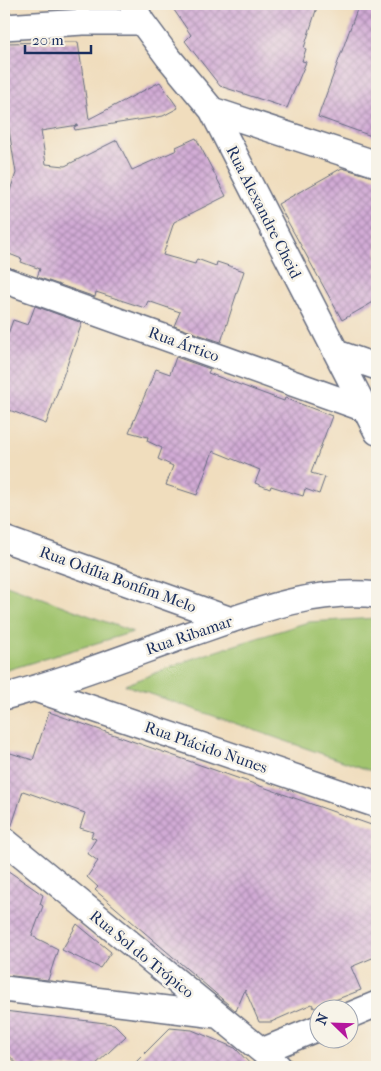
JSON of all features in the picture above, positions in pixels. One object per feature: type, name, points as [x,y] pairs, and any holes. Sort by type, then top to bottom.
[{"type":"street","points":[[4,27],[83,22],[137,13]]},
{"type":"street","name":"Rua Alexandre Cheid","points":[[137,13],[212,110],[377,432]]},
{"type":"street","points":[[212,110],[377,164]]},
{"type":"street","name":"Rua Ártico","points":[[4,280],[365,409]]},
{"type":"street","points":[[337,354],[377,367]]},
{"type":"street","name":"Rua Odília Bonfim Melo","points":[[4,538],[231,620]]},
{"type":"street","name":"Rua Ribamar","points":[[4,698],[35,689],[231,620],[312,596],[351,592],[377,595]]},
{"type":"street","name":"Rua Plácido Nunes","points":[[35,689],[377,805]]},
{"type":"street","name":"Rua Sol do Trópico","points":[[4,840],[271,1059]]},
{"type":"street","points":[[4,989],[216,1015]]},
{"type":"street","points":[[358,1012],[377,1004]]},
{"type":"street","points":[[271,1059],[308,1035]]},
{"type":"green space","points":[[4,584],[133,632],[4,671]]},
{"type":"green space","points":[[377,618],[377,773],[125,685],[191,659],[308,622]]},
{"type":"building","points":[[183,4],[318,4],[304,48],[306,49],[302,61],[306,62],[287,108],[220,86],[185,41],[191,35],[174,10]]},
{"type":"building","points":[[359,4],[377,4],[377,138],[318,117]]},
{"type":"building","points":[[78,42],[89,119],[160,82],[178,108],[163,116],[75,130],[74,127],[78,125],[41,131],[46,164],[65,166],[117,140],[132,170],[177,150],[176,147],[196,138],[226,196],[174,222],[163,255],[195,264],[197,259],[216,266],[217,262],[244,271],[221,342],[174,326],[180,312],[148,301],[145,308],[96,292],[95,297],[37,277],[40,269],[21,262],[22,259],[4,252],[4,208],[16,173],[7,118],[4,118],[4,43]]},
{"type":"building","points":[[342,168],[377,178],[377,300],[342,320],[278,204]]},
{"type":"building","points":[[35,306],[82,323],[46,424],[4,408],[4,345],[13,320],[28,325]]},
{"type":"building","points":[[176,357],[210,369],[208,373],[284,401],[285,398],[332,416],[311,473],[325,477],[319,494],[305,489],[303,496],[271,486],[270,489],[255,483],[260,470],[213,451],[197,495],[166,485],[173,466],[158,459],[162,448],[147,441],[148,437],[129,432],[156,369],[170,374]]},
{"type":"building","points":[[49,712],[377,827],[377,956],[351,967],[361,990],[340,998],[308,998],[308,1006],[271,1022],[259,1022],[245,990],[236,1011],[95,890],[98,887],[87,877],[98,861],[87,853],[96,839],[91,837],[93,832],[80,828],[85,813],[23,791],[11,828],[4,826],[4,751],[33,760]]},
{"type":"building","points":[[4,868],[43,895],[40,904],[43,906],[32,936],[58,949],[48,980],[4,975]]},
{"type":"building","points":[[77,924],[111,952],[100,968],[62,950]]},
{"type":"building","points":[[4,1011],[114,1024],[126,1036],[93,1067],[20,1067],[4,1050]]},
{"type":"building","points":[[170,1028],[192,1030],[235,1048],[253,1067],[131,1067]]}]
